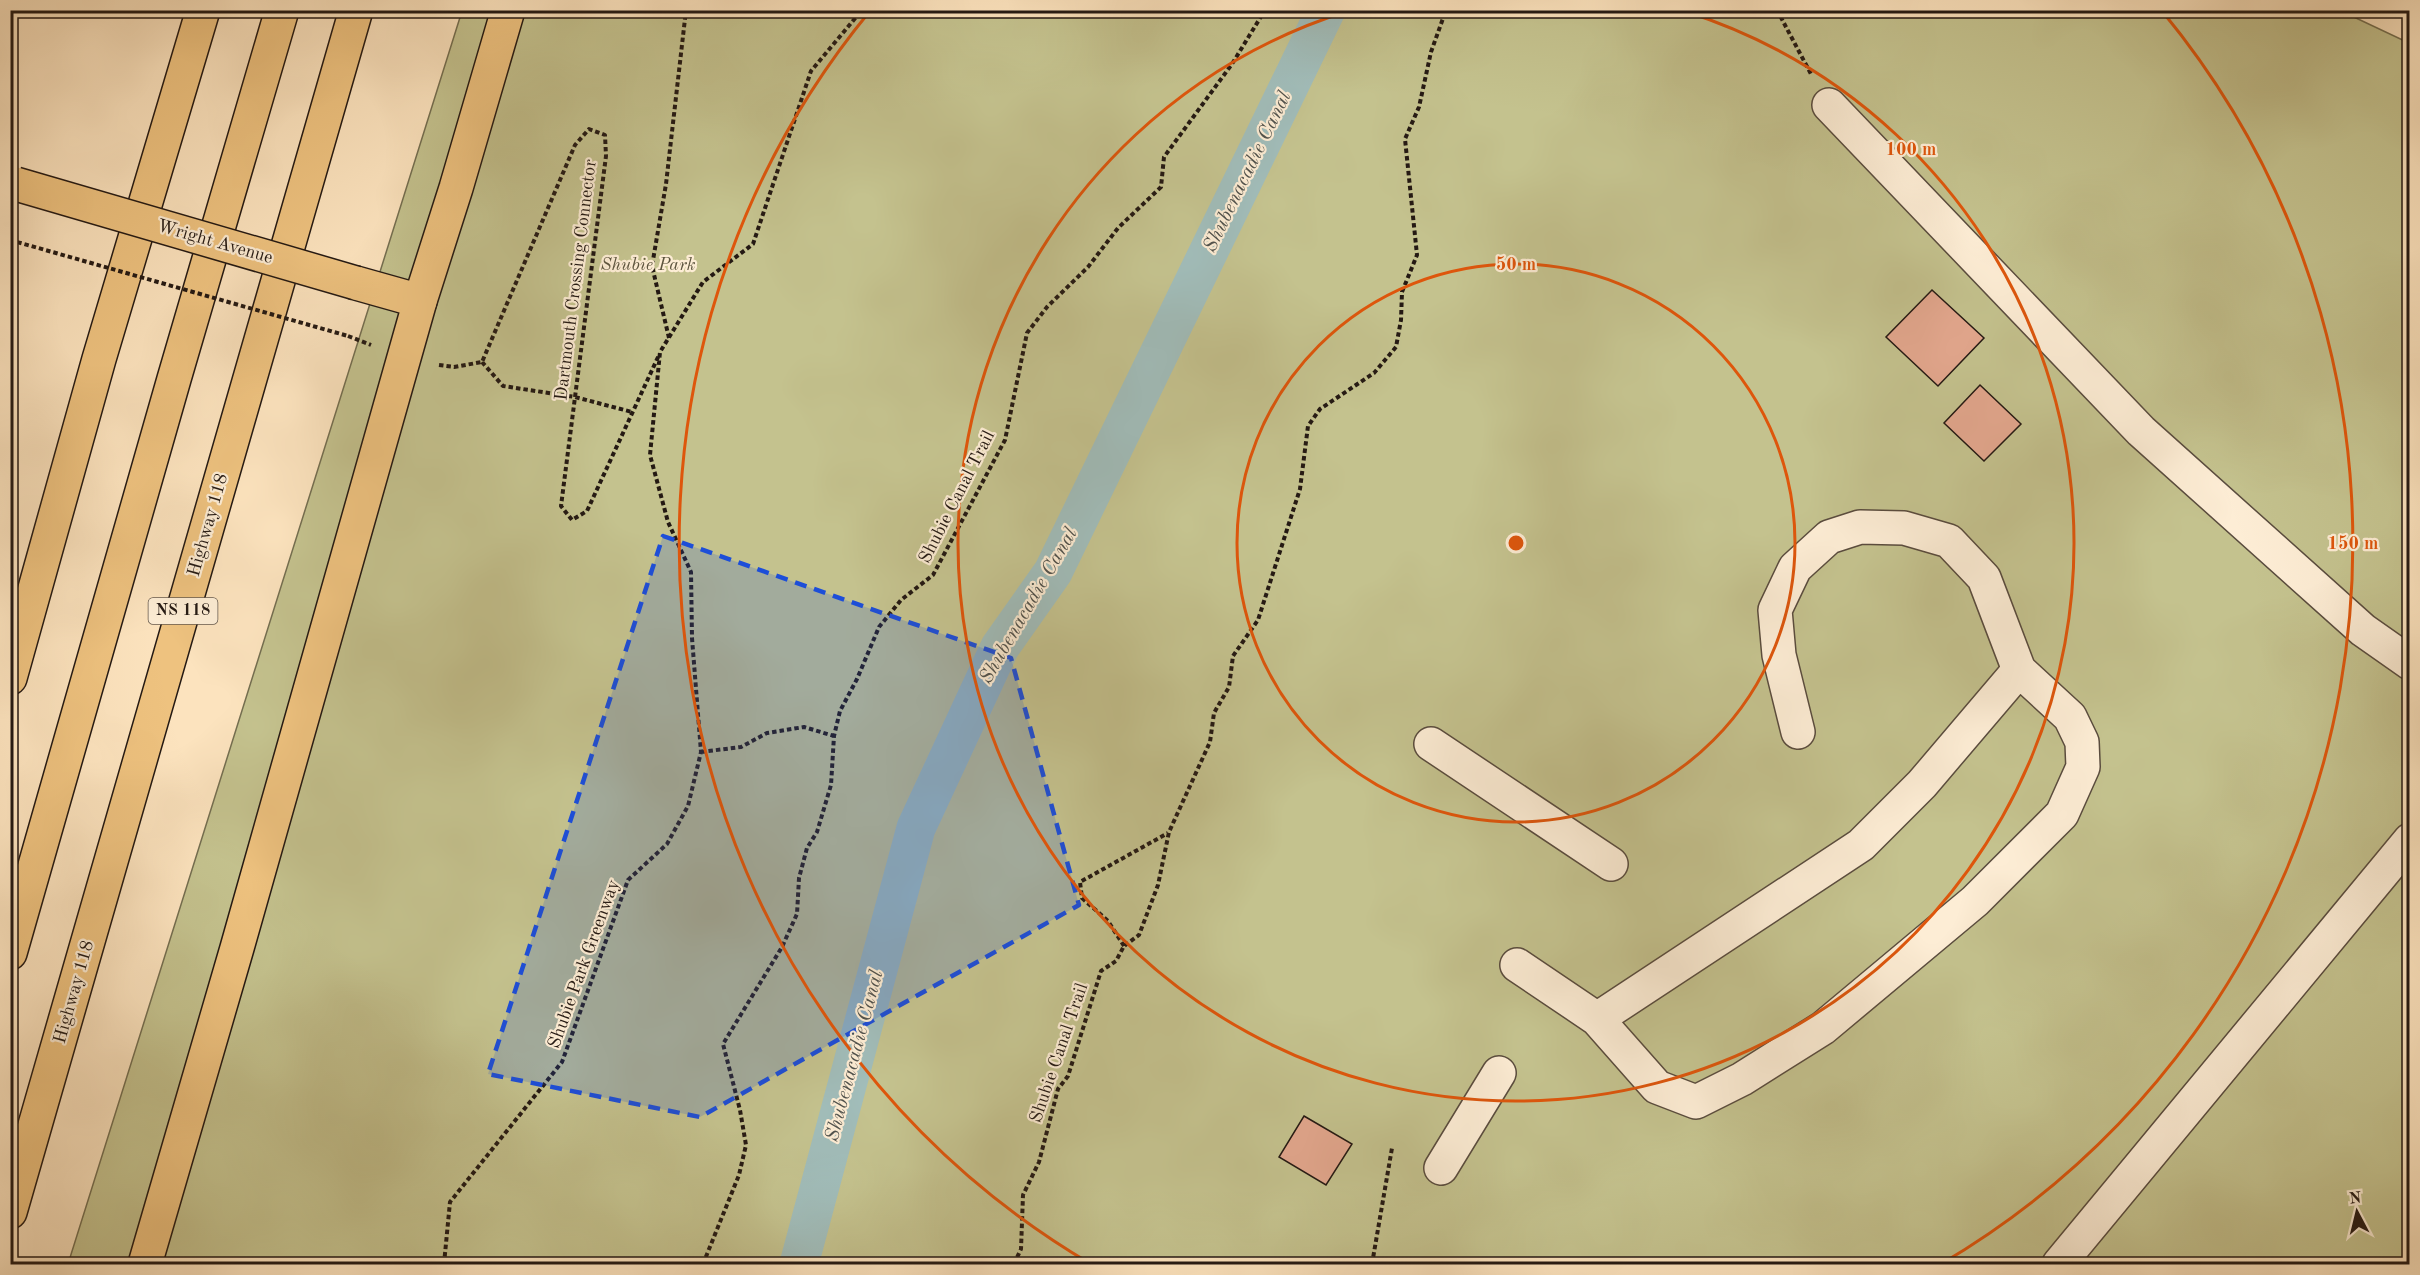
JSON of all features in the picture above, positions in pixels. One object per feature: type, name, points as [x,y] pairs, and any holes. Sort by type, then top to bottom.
[{"type":"main road","points":[[10,678],[99,358],[203,10]]},
{"type":"main road","points":[[10,953],[282,10]]},
{"type":"main road","name":"Highway 118","points":[[10,1212],[356,10]]},
{"type":"main road","points":[[145,1264],[420,301],[460,177],[508,10]]},
{"type":"main road","name":"Wright Avenue","points":[[13,183],[420,301]]},
{"type":"lane","points":[[1829,105],[2141,431],[2363,630],[2409,663]]},
{"type":"lane","points":[[1517,965],[1597,1019],[1657,1087],[1696,1102],[1743,1079],[1823,1028],[1975,901],[2062,814],[2083,767],[2082,742],[2070,717],[2019,670],[1984,578],[1949,541],[1904,528],[1860,527],[1829,537],[1795,568],[1775,610],[1779,655],[1798,732]]},
{"type":"lane","points":[[1597,1019],[1861,845],[1922,784],[2019,670]]},
{"type":"lane","points":[[1431,744],[1611,864]]},
{"type":"lane","points":[[2059,1264],[2409,840]]},
{"type":"lane","points":[[1441,1167],[1499,1073]]},
{"type":"path","points":[[669,338],[652,266],[666,184],[686,10]]},
{"type":"path","name":"Shubie Park Greenway","points":[[444,1264],[450,1202],[562,1062],[628,880],[667,844],[688,806],[701,752],[692,638],[691,572],[668,522],[650,455],[660,351],[703,282],[753,244],[811,71],[862,10]]},
{"type":"path","name":"Shubie Canal Trail","points":[[703,1264],[739,1175],[746,1145],[738,1100],[723,1044],[782,947],[796,914],[799,878],[807,848],[817,832],[831,785],[834,736],[840,711],[857,679],[879,627],[902,600],[933,575],[1005,440],[1027,333],[1047,307],[1088,267],[1118,228],[1161,187],[1164,157],[1232,64],[1265,10]]},
{"type":"path","name":"Shubie Canal Trail","points":[[1014,1264],[1021,1249],[1023,1195],[1039,1162],[1058,1089],[1068,1076],[1101,970],[1116,961],[1124,946],[1139,935],[1158,885],[1169,832],[1210,741],[1214,713],[1229,687],[1233,656],[1258,620],[1300,489],[1308,426],[1320,409],[1374,373],[1396,347],[1401,320],[1402,292],[1417,255],[1405,139],[1419,107],[1431,52],[1446,10]]},
{"type":"path","points":[[1777,10],[1829,105]]},
{"type":"path","name":"Dartmouth Crossing Connector","points":[[482,362],[574,144],[589,129],[604,135],[606,156],[561,506],[572,520],[587,511],[660,351]]},
{"type":"path","points":[[10,240],[348,336],[371,345]]},
{"type":"path","points":[[432,363],[454,368],[482,362],[503,386],[575,397],[632,412]]},
{"type":"path","points":[[701,752],[741,747],[767,733],[804,727],[834,736]]},
{"type":"path","points":[[1124,946],[1108,921],[1082,898],[1080,882],[1169,832]]},
{"type":"path","points":[[1372,1264],[1392,1148]]},
{"type":"highlighted area","points":[[663,536],[1011,658],[1079,905],[700,1117],[488,1074]]},
{"type":"green space","name":"Shubie Park","points":[[2339,10],[2409,43],[2409,1264],[68,1264],[462,11]]},
{"type":"building","points":[[1932,290],[1984,338],[1938,386],[1886,337]]},
{"type":"building","points":[[1980,385],[2021,424],[1984,461],[1944,423]]},
{"type":"building","points":[[1304,1116],[1352,1144],[1326,1185],[1279,1157]]},
{"type":"waterway","name":"Shubenacadie Canal","points":[[799,1264],[916,828],[1000,647],[1053,572],[1326,10]]}]
